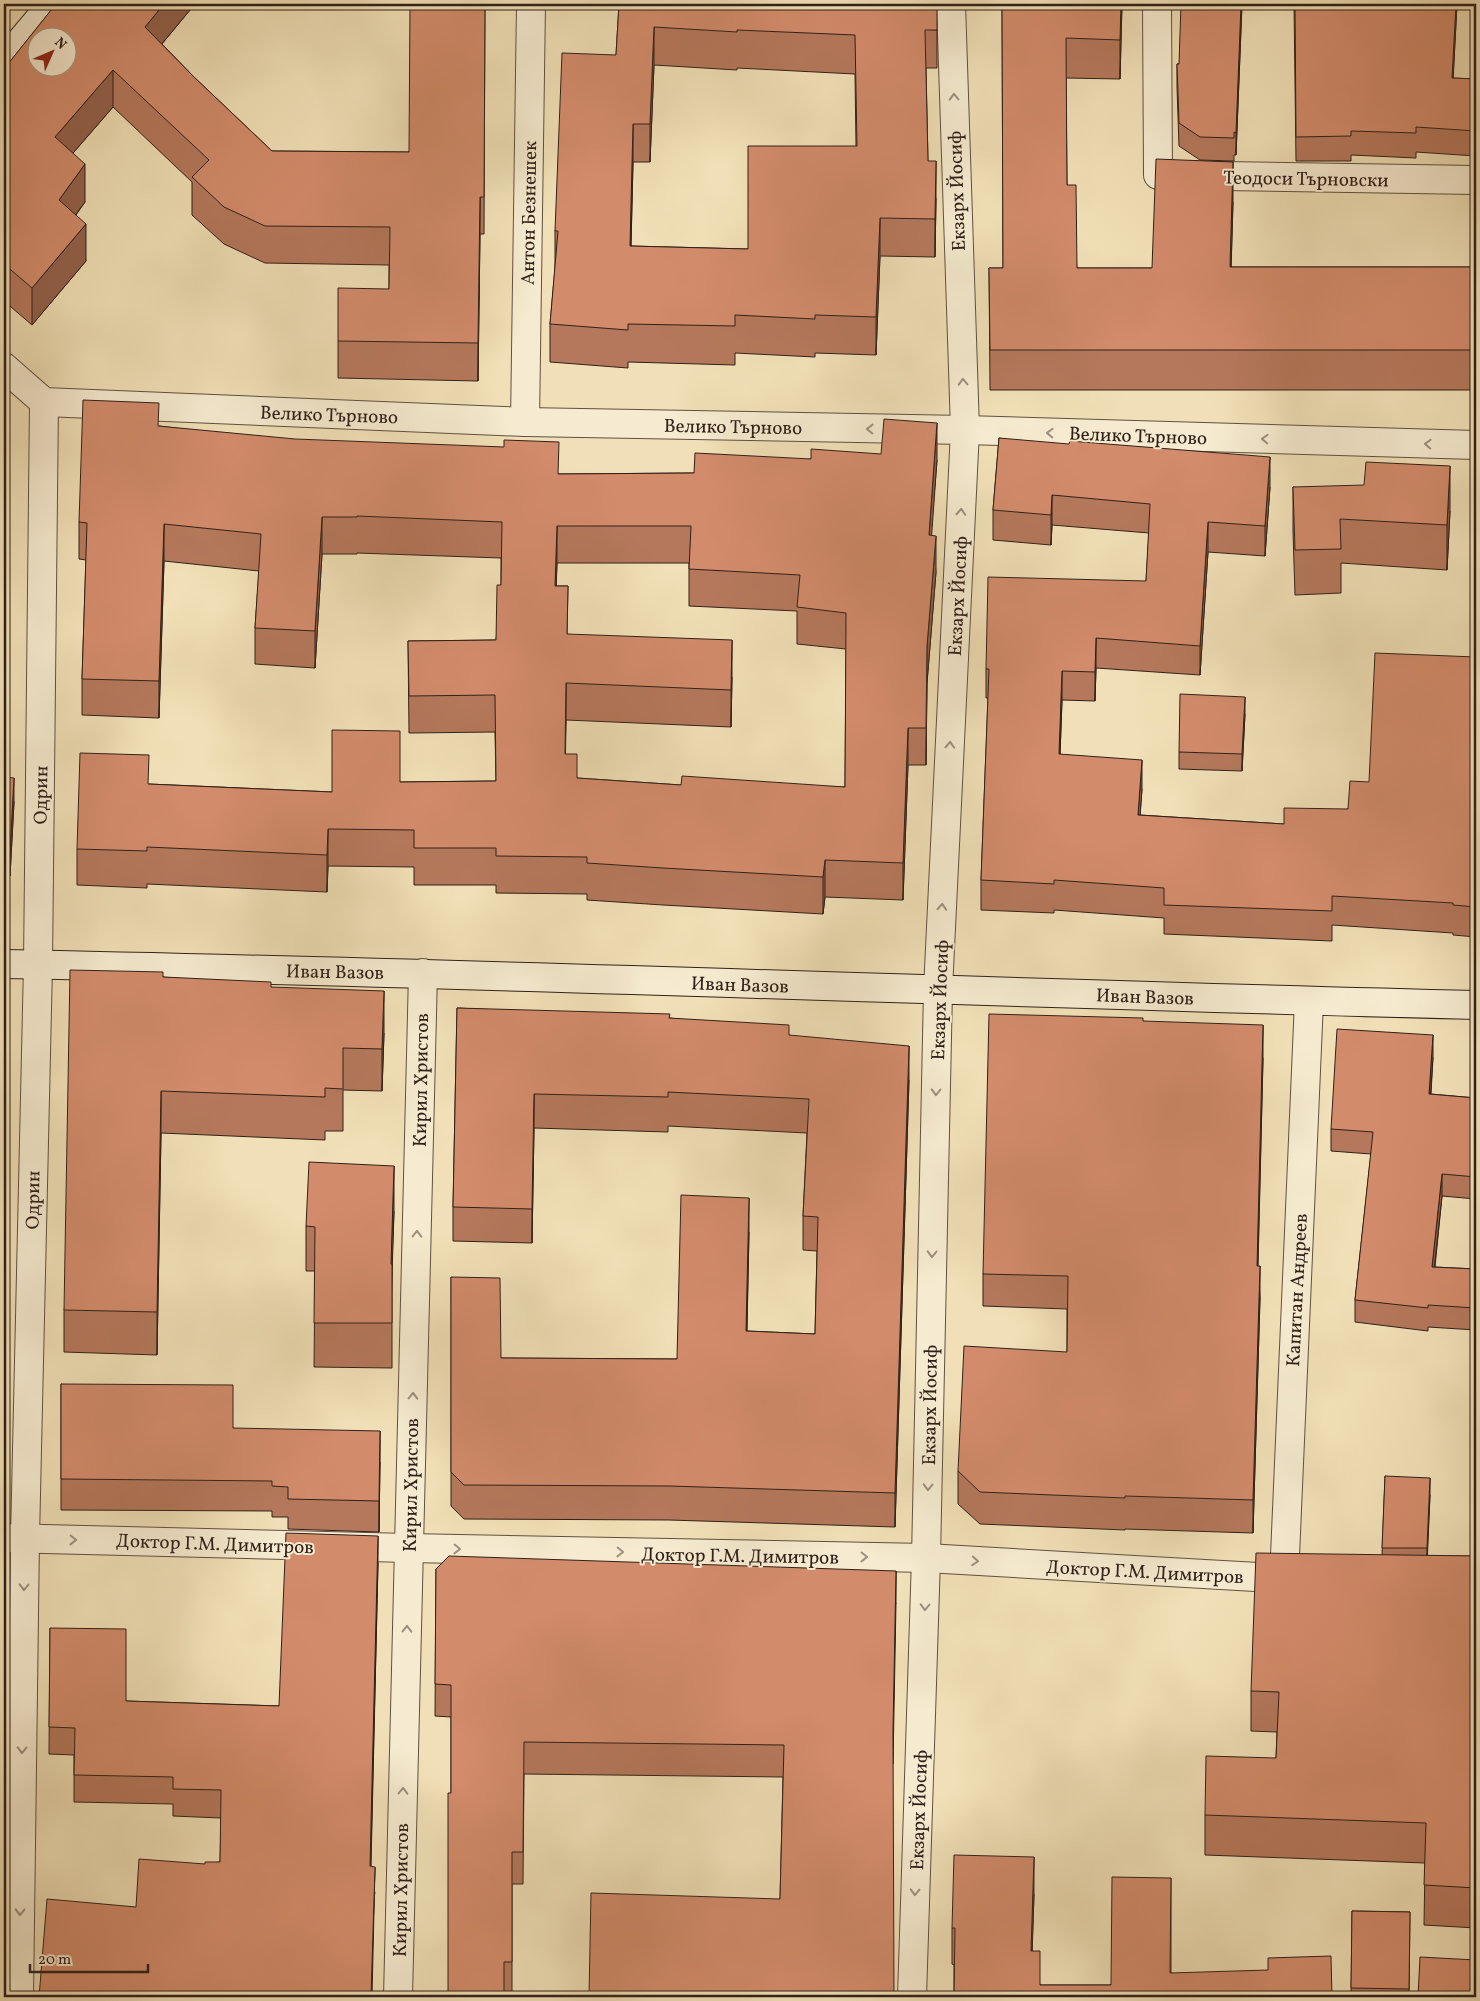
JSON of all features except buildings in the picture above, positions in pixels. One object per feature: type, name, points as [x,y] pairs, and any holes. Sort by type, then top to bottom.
[{"type":"street","points":[[4,61],[52,4]]},
{"type":"street","name":"Антон Безнешек","points":[[526,422],[531,4]]},
{"type":"street","name":"Екзарх Йосиф","points":[[912,1997],[926,1558],[938,990],[965,430],[951,4]]},
{"type":"street","name":"Теодоси Търновски","points":[[1157,4],[1158,176],[1476,180]]},
{"type":"street","points":[[4,367],[44,402]]},
{"type":"street","name":"Велико Търново","points":[[44,402],[526,422],[965,430],[1476,445]]},
{"type":"street","name":"Одрин","points":[[18,1997],[14,1538],[38,965],[44,402]]},
{"type":"street","name":"Иван Вазов","points":[[4,964],[423,973],[1476,1005]]},
{"type":"street","name":"Кирил Христов","points":[[398,1997],[423,973]]},
{"type":"street","name":"Капитан Андреев","points":[[1284,1579],[1309,1001]]},
{"type":"street","name":"Доктор Г.М. Димитров","points":[[14,1538],[926,1558],[1312,1580]]}]
